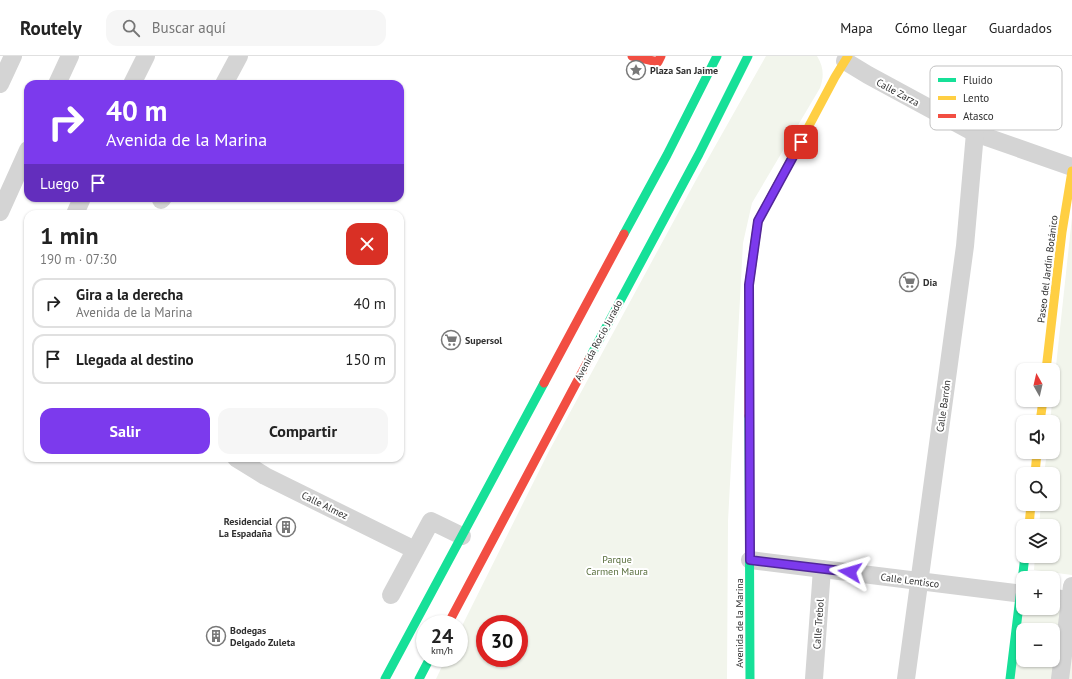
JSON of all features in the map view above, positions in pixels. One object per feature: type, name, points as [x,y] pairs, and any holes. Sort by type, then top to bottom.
[{"type":"main road","points":[[632,56],[658,62],[661,56]]},
{"type":"main road","points":[[385,679],[667,155],[717,56]]},
{"type":"main road","name":"Avenida Rocío Jurado","points":[[453,615],[534,460],[699,154],[748,56]]},
{"type":"main road","name":"Avenida de la Marina","points":[[750,679],[749,285],[758,221],[844,58]]},
{"type":"main road","name":"Paseo del Jardín Botánico","points":[[1047,363],[1062,232],[1072,170]]},
{"type":"main road","points":[[1010,679],[1019,615]]},
{"type":"main road","points":[[418,679],[425,667]]},
{"type":"street","points":[[0,84],[13,56]]},
{"type":"street","points":[[59,80],[70,56]]},
{"type":"street","points":[[134,80],[146,56]]},
{"type":"street","points":[[226,80],[239,56]]},
{"type":"street","name":"Calle Zarza","points":[[844,58],[868,76],[930,109]]},
{"type":"street","name":"Calle Zarza","points":[[969,130],[1072,167]]},
{"type":"street","name":"Calle Barrón","points":[[906,679],[965,246],[975,133]]},
{"type":"street","points":[[0,212],[24,159]]},
{"type":"street","name":"Calle Almez","points":[[242,462],[265,476],[415,550]]},
{"type":"street","points":[[391,594],[431,521],[462,536]]},
{"type":"street","name":"Calle Lentisco","points":[[750,560],[1016,593]]},
{"type":"street","name":"Calle Trebol","points":[[814,679],[822,569]]},
{"type":"street","points":[[1060,679],[1067,596]]},
{"type":"green space","name":"Parque Carmen Maura","points":[[766,56],[817,56],[823,72],[820,88],[752,203],[743,243],[728,521],[727,679],[436,679],[442,667],[468,667],[467,615],[548,453],[696,180]]},
{"type":"green space","points":[[1072,217],[1072,575],[1060,573],[1060,571],[1034,570],[1034,563],[1060,563],[1060,519],[1040,519],[1040,511],[1060,511],[1060,467],[1045,467],[1046,459],[1060,459],[1060,415],[1051,415],[1052,407],[1060,407],[1060,363],[1056,363]]},
{"type":"green space","points":[[1060,599],[1072,600],[1072,679],[1010,679],[1016,646],[1016,667],[1060,667],[1060,623],[1020,623],[1022,615],[1060,615]]},
{"type":"traffic: fast","points":[[624,234],[667,155],[717,56]]},
{"type":"traffic: fast","points":[[589,359],[699,154],[748,56]]},
{"type":"traffic: fast","points":[[385,679],[544,383]]},
{"type":"traffic: fast","points":[[749,416],[750,679]]},
{"type":"traffic: fast","points":[[1010,679],[1024,563]]},
{"type":"traffic: fast","points":[[419,679],[425,667]]},
{"type":"traffic: slow","points":[[778,184],[835,77],[848,56]]},
{"type":"traffic: slow","points":[[1047,363],[1062,232],[1072,171]]},
{"type":"traffic: slow","points":[[1041,415],[1042,407]]},
{"type":"traffic: slow","points":[[1036,459],[1036,467]]},
{"type":"traffic: slow","points":[[1030,511],[1030,519]]},
{"type":"traffic: jam","points":[[632,56],[658,62],[661,56]]},
{"type":"traffic: jam","points":[[749,416],[749,285],[758,221],[778,184]]},
{"type":"traffic: jam","points":[[544,383],[624,234]]},
{"type":"traffic: jam","points":[[453,615],[589,359]]},
{"type":"place","name":"Plaza San Jaime","points":[[636,70]]},
{"type":"place","name":"Dia","points":[[909,282]]},
{"type":"place","name":"Supersol","points":[[451,340]]},
{"type":"place","name":"Residencial La Espadaña","points":[[286,527]]},
{"type":"place","name":"Bodegas Delgado Zuleta","points":[[216,636]]},
{"type":"route","points":[[801,142],[758,221],[749,285],[750,560],[850,572]]}]
